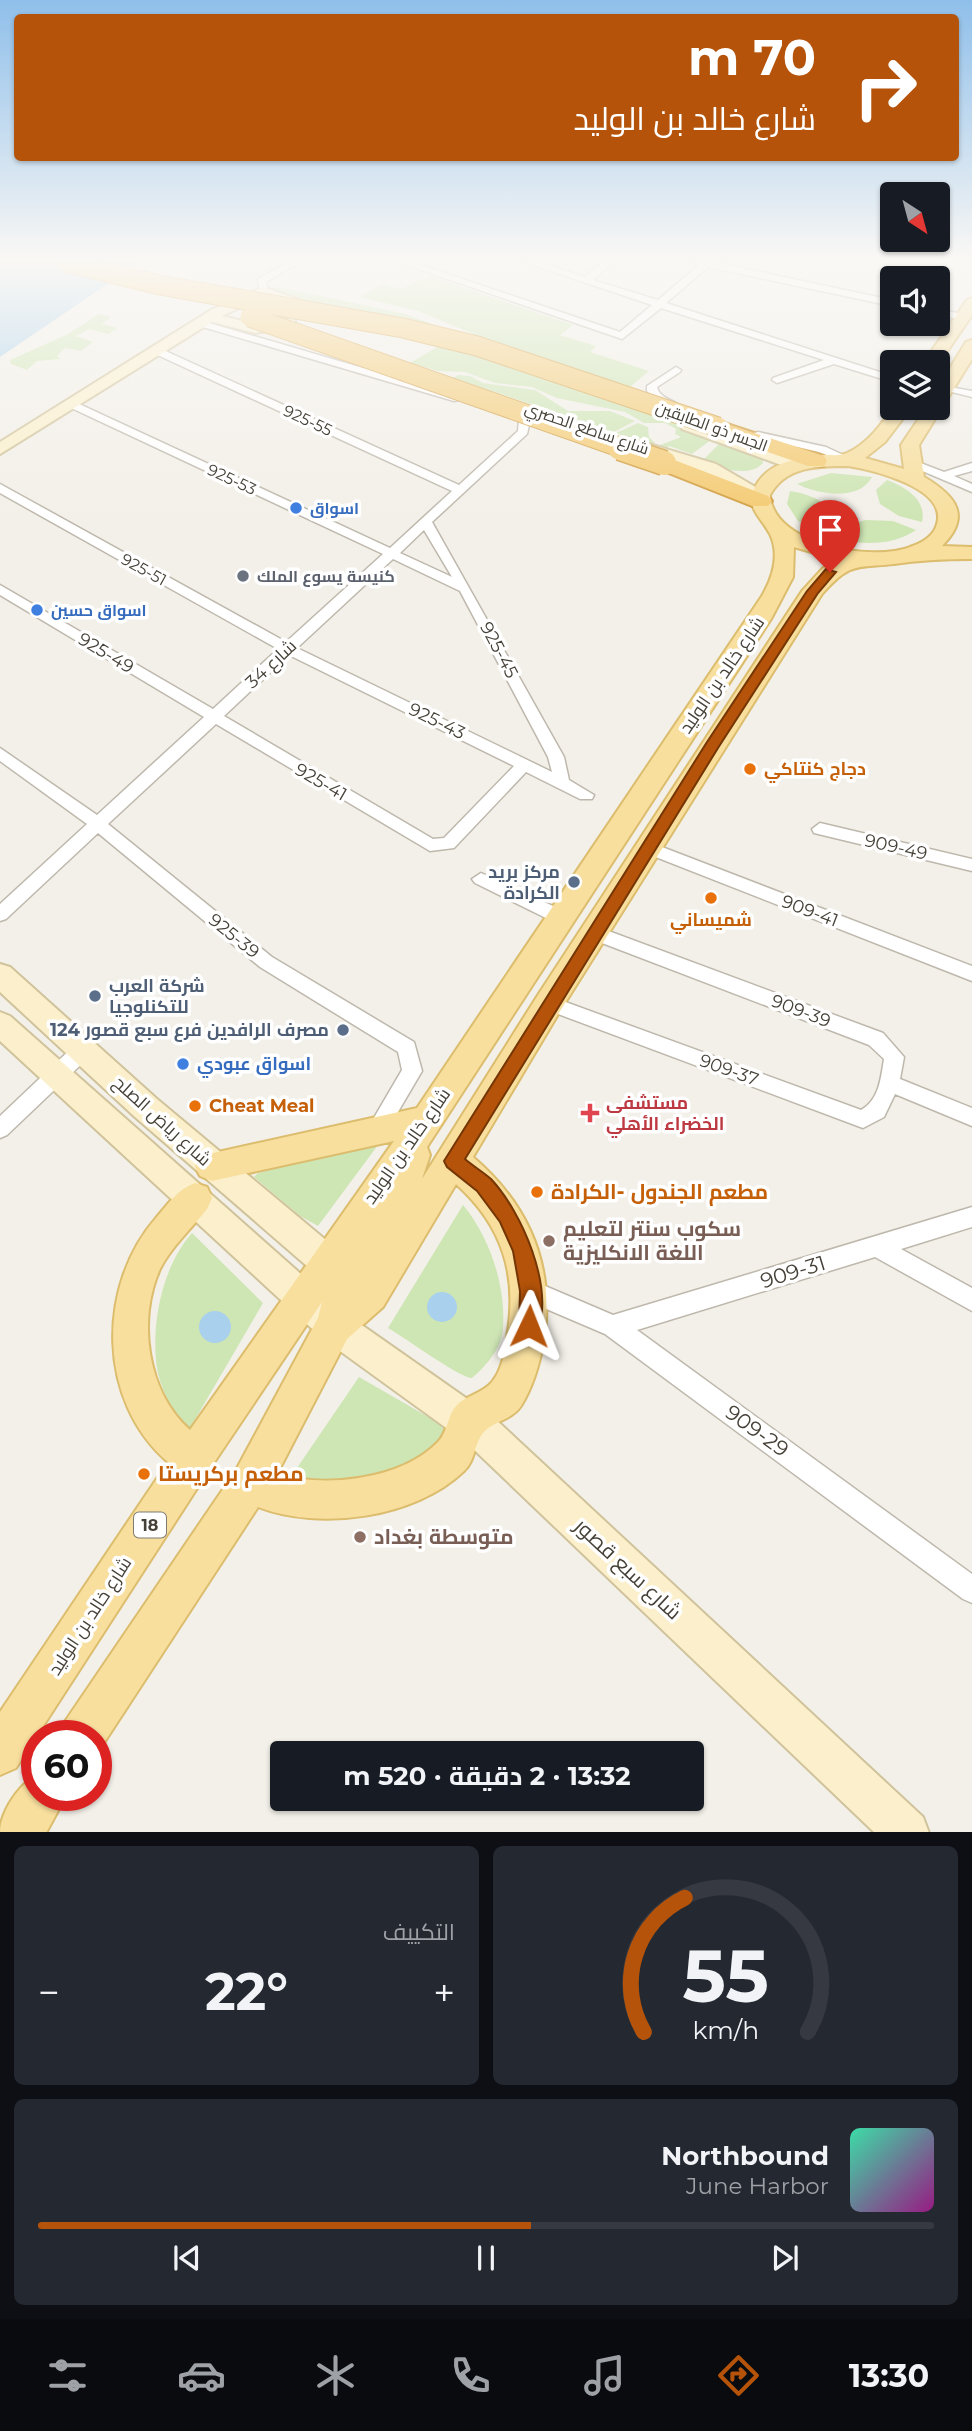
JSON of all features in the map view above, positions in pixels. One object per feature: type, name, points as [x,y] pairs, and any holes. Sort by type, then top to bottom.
[{"type":"highway","name":"الجسر ذو الطابقين","points":[[334,347],[760,498]]},
{"type":"highway","name":"الجسر ذو الطابقين","points":[[481,347],[718,427],[807,463]]},
{"type":"main road","points":[[950,384],[971,347]]},
{"type":"main road","points":[[848,460],[867,451],[883,436],[894,420]]},
{"type":"main road","points":[[913,470],[910,445],[927,420]]},
{"type":"main road","points":[[946,503],[950,518],[947,531],[935,543],[917,552],[891,558],[861,558],[830,553],[801,544],[779,531],[765,516],[760,498],[772,477],[807,463],[848,460],[913,470],[969,523]]},
{"type":"main road","name":"شارع خالد بن الوليد","points":[[327,1262],[423,1126],[773,597],[788,553],[779,531]]},
{"type":"main road","points":[[917,552],[972,553]]},
{"type":"main road","name":"شارع خالد بن الوليد","points":[[0,1752],[193,1458],[319,1313],[370,1295],[379,1255],[454,1161],[550,1003],[822,579],[861,558]]},
{"type":"main road","points":[[212,1166],[378,1129],[423,1126],[412,1165],[379,1255]]},
{"type":"main road","points":[[250,1484],[289,1497],[332,1500],[374,1494],[415,1479],[452,1456],[469,1420],[505,1395],[521,1361],[529,1326],[531,1291],[523,1251],[507,1215],[484,1185],[454,1161]]},
{"type":"main road","points":[[193,1458],[165,1433],[140,1391],[130,1347],[136,1289],[146,1259],[195,1198]]},
{"type":"main road","points":[[319,1313],[327,1262]]},
{"type":"main road","name":"شارع خالد بن الوليد","points":[[93,1720],[250,1484],[319,1313]]},
{"type":"main road","points":[[19,1832],[33,1811]]},
{"type":"street","points":[[0,449],[159,347]]},
{"type":"street","points":[[299,347],[530,415]]},
{"type":"street","name":"شارع ساطع الحصري","points":[[354,347],[530,415],[710,468],[760,498]]},
{"type":"street","points":[[460,347],[772,456],[807,463]]},
{"type":"street","points":[[796,347],[880,375]]},
{"type":"street","name":"925-55","points":[[155,350],[460,490]]},
{"type":"street","points":[[777,380],[835,360]]},
{"type":"street","points":[[676,370],[652,386],[652,391],[663,402],[775,440],[831,452],[848,460]]},
{"type":"street","points":[[950,388],[972,394]]},
{"type":"street","name":"925-53","points":[[72,404],[465,588]]},
{"type":"street","name":"شارع 34","points":[[0,914],[523,432],[530,415]]},
{"type":"street","points":[[710,468],[754,474],[766,467],[772,456]]},
{"type":"street","points":[[946,475],[972,467]]},
{"type":"street","points":[[913,470],[946,475],[972,488]]},
{"type":"street","name":"925-51","points":[[0,488],[288,649]]},
{"type":"street","name":"925-45","points":[[426,522],[465,588],[555,757],[562,783]]},
{"type":"street","name":"925-49","points":[[0,589],[213,718]]},
{"type":"street","name":"925-43","points":[[288,649],[586,795]]},
{"type":"street","name":"925-41","points":[[213,718],[430,845],[448,844],[525,764]]},
{"type":"street","name":"925-39","points":[[0,753],[97,824],[266,962],[407,1048],[412,1071],[378,1129]]},
{"type":"street","name":"909-49","points":[[820,829],[972,864]]},
{"type":"street","name":"909-41","points":[[649,848],[972,974]]},
{"type":"street","points":[[481,879],[560,917]]},
{"type":"street","name":"909-39","points":[[595,933],[876,1039],[894,1057],[890,1083]]},
{"type":"street","name":"شارع رياض الصلح","points":[[0,975],[212,1166],[327,1262]]},
{"type":"street","name":"909-37","points":[[550,1003],[863,1119],[874,1115],[890,1083]]},
{"type":"street","name":"شارع رياض الصلح","points":[[0,1024],[319,1313]]},
{"type":"street","points":[[0,1129],[83,1050]]},
{"type":"street","points":[[890,1083],[972,1117]]},
{"type":"street","name":"909-31","points":[[613,1326],[972,1217]]},
{"type":"street","points":[[877,1246],[972,1300]]},
{"type":"street","name":"909-29","points":[[531,1291],[613,1326],[972,1590]]},
{"type":"street","name":"شارع سبع قصور","points":[[319,1313],[469,1420],[908,1832]]},
{"type":"green space","points":[[38,347],[86,347],[81,351],[65,348],[57,356],[61,359],[37,361],[27,370],[11,364],[10,360]]},
{"type":"green space","points":[[436,347],[469,353],[715,437],[692,454],[669,446],[664,450],[655,447],[681,437],[675,434],[676,429],[665,423],[644,423],[625,412],[557,398],[532,387],[495,383],[465,372],[438,371],[410,363]]},
{"type":"green space","points":[[513,347],[595,347],[590,352],[649,371],[630,387]]},
{"type":"green space","points":[[458,375],[470,376],[483,383],[535,390],[568,411],[610,411],[635,421],[614,432],[453,378]]},
{"type":"green space","points":[[638,423],[648,427],[649,437],[655,443],[649,445],[616,433]]},
{"type":"green space","points":[[723,440],[762,458],[763,463],[757,468],[742,471],[700,463]]},
{"type":"green space","points":[[831,473],[872,477],[866,485],[848,493],[826,493],[797,484]]},
{"type":"green space","points":[[887,480],[901,486],[918,500],[923,514],[922,522],[899,516],[880,504],[876,490]]},
{"type":"green space","points":[[790,491],[809,496],[826,505],[833,516],[830,527],[820,534],[798,521],[787,504]]},
{"type":"green space","points":[[865,520],[893,521],[916,530],[898,539],[878,543],[837,539],[844,527]]},
{"type":"green space","points":[[381,1141],[318,1226],[300,1216],[254,1177],[258,1173]]},
{"type":"green space","points":[[463,1205],[481,1232],[494,1263],[503,1312],[502,1335],[496,1349],[488,1362],[472,1378],[444,1365],[388,1328]]},
{"type":"green space","points":[[192,1233],[263,1303],[186,1435],[160,1380],[155,1344],[158,1310],[167,1276],[182,1246]]},
{"type":"green space","points":[[359,1377],[437,1422],[450,1434],[414,1462],[394,1471],[351,1481],[284,1487]]},
{"type":"water","points":[[0,347],[14,347],[0,357]]},
{"type":"water","points":[[442,1292],[453,1296],[457,1307],[453,1318],[442,1322],[431,1318],[427,1307],[431,1296]]},
{"type":"water","points":[[215,1311],[226,1316],[231,1327],[226,1338],[215,1343],[204,1338],[199,1327],[204,1316]]},
{"type":"place","name":"اسواق","points":[[296,508]]},
{"type":"place","name":"كنيسة يسوع الملك","points":[[243,576]]},
{"type":"place","name":"اسواق حسين","points":[[37,610]]},
{"type":"place","name":"دجاج كنتاكي","points":[[750,769]]},
{"type":"place","name":"مركز بريد الكرادة","points":[[574,882]]},
{"type":"place","name":"شميساني","points":[[711,898]]},
{"type":"place","name":"شركة العرب للتكنلوجيا","points":[[95,996]]},
{"type":"place","name":"مصرف الرافدين فرع سبع قصور 124","points":[[343,1030]]},
{"type":"place","name":"اسواق عبودي","points":[[183,1064]]},
{"type":"place","name":"Cheat Meal","points":[[195,1106]]},
{"type":"place","name":"مستشفى الخضراء الأهلي","points":[[590,1113]]},
{"type":"place","name":"مطعم الجندول -الكرادة","points":[[537,1192]]},
{"type":"place","name":"سكوب سنتر لتعليم اللغة الانكليزية","points":[[549,1241]]},
{"type":"place","name":"مطعم بركريستا","points":[[144,1474]]},
{"type":"place","name":"متوسطة بغداد","points":[[360,1537]]},
{"type":"route","points":[[529,1326],[531,1291],[523,1251],[507,1215],[484,1185],[454,1161],[712,746],[813,591],[830,572]]}]
